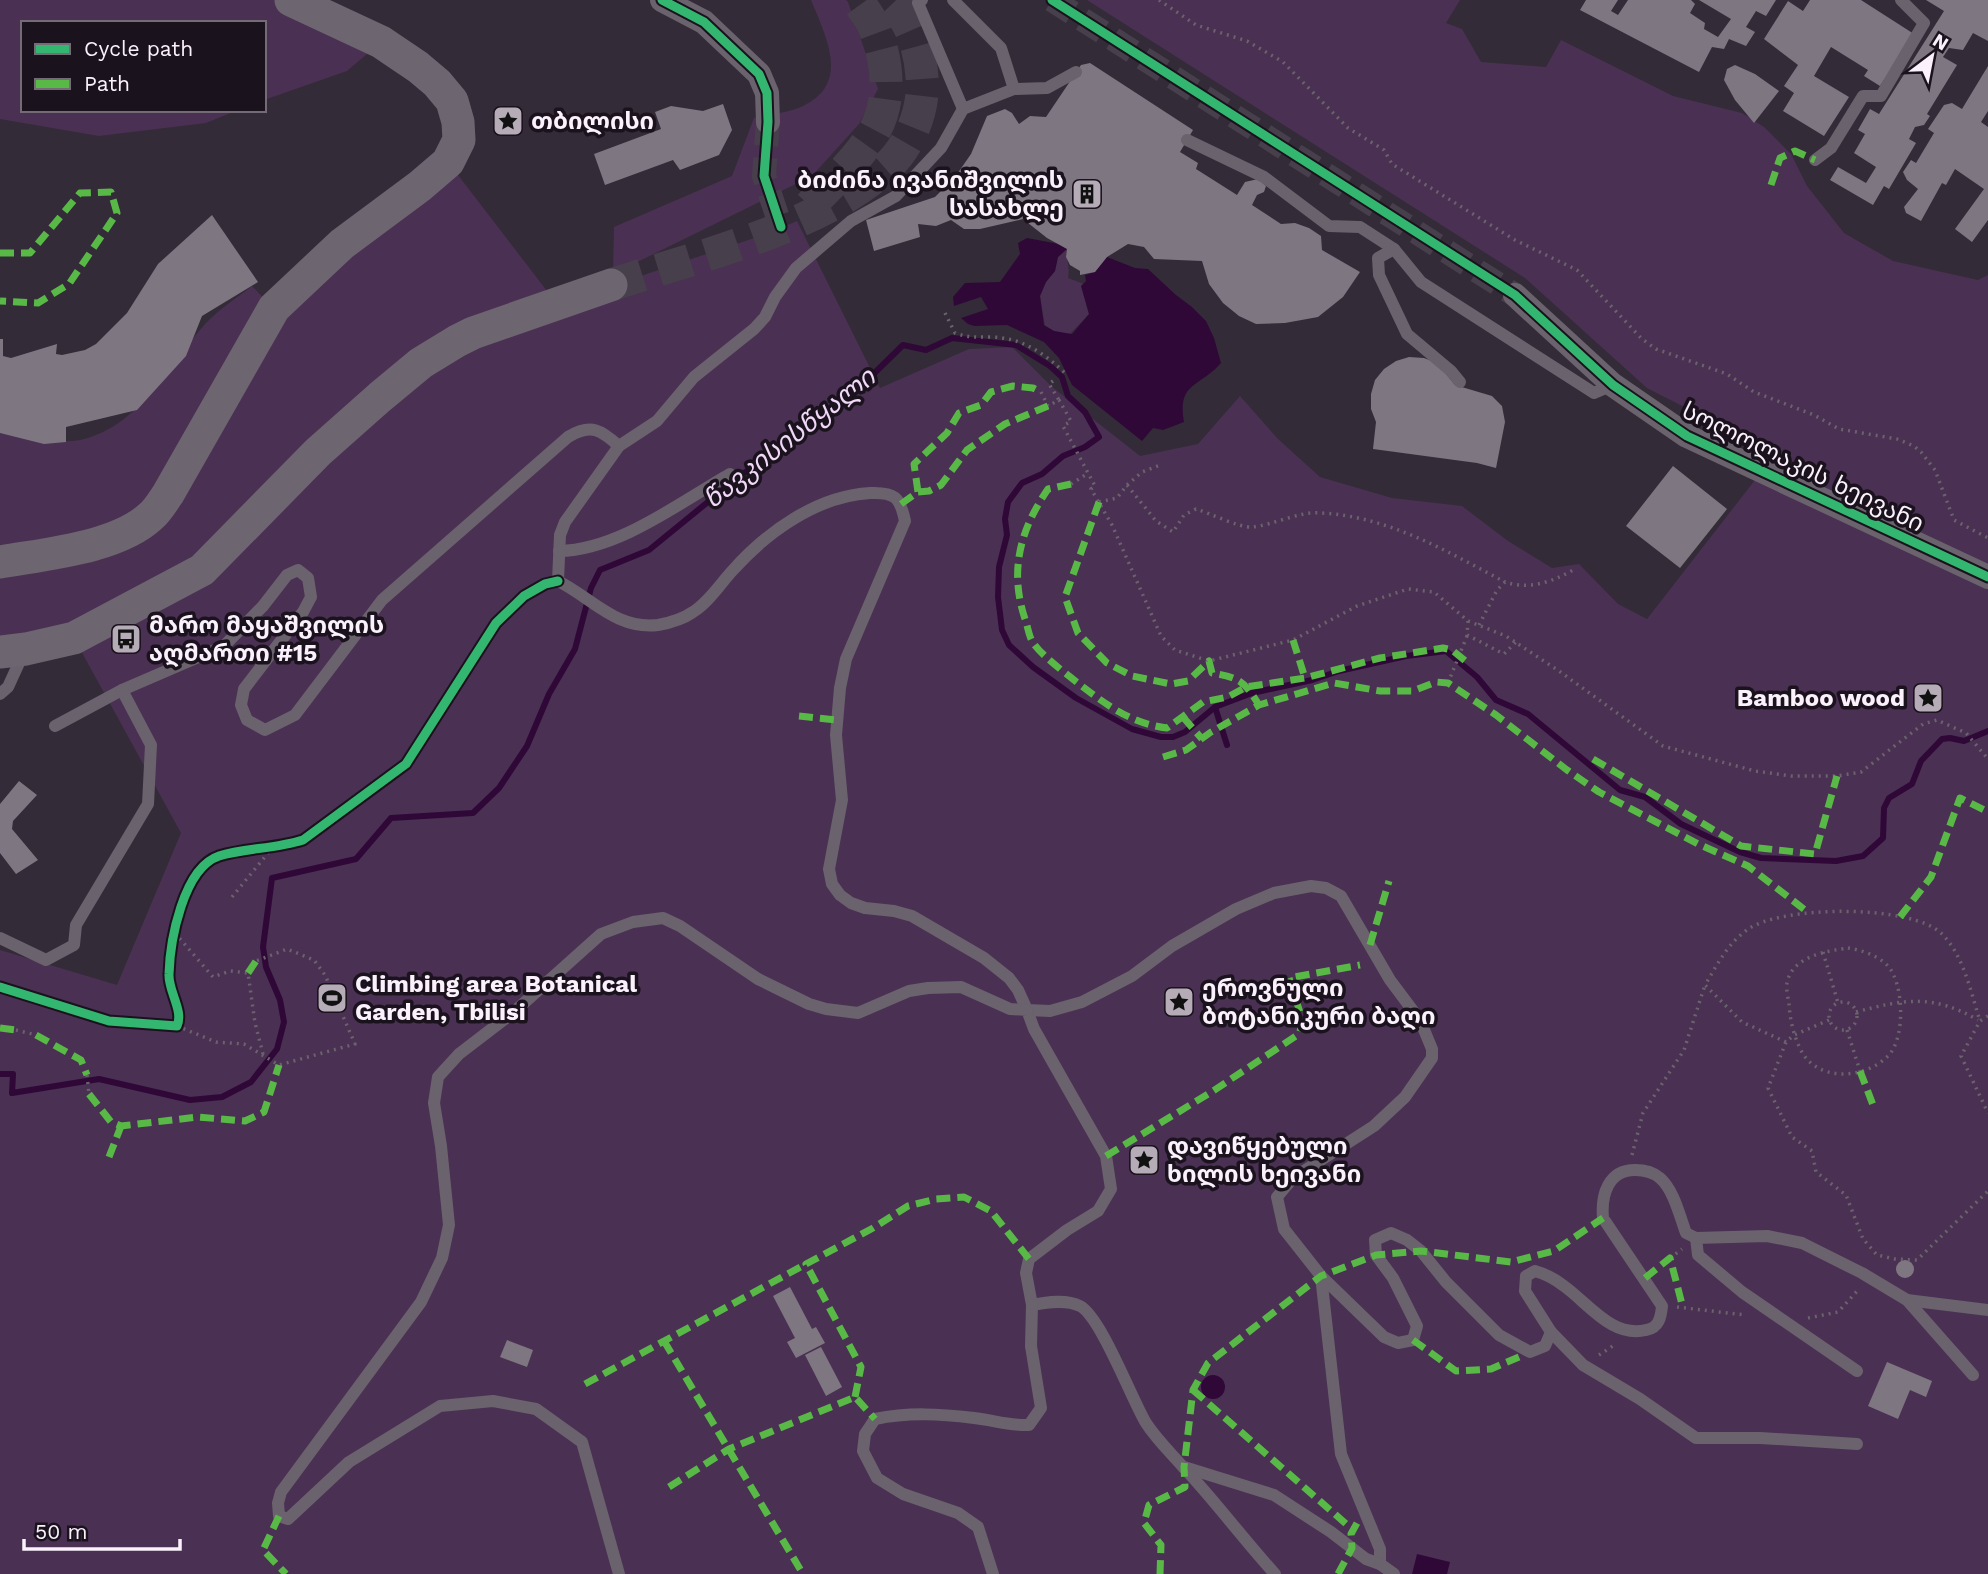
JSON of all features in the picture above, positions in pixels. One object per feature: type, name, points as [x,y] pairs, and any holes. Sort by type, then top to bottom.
[{"type":"main road","points":[[0,562],[105,540],[130,531],[152,516],[168,494],[274,308],[342,243],[448,162],[459,140],[458,122],[452,101],[437,83],[381,42],[291,0]]},
{"type":"main road","points":[[13,650],[74,638],[202,570],[317,452],[380,397],[442,350],[496,324],[611,285]]},
{"type":"street","points":[[662,0],[704,22],[759,74],[767,93],[768,122]]},
{"type":"street","name":"სოლოლაკის ხეივანი","points":[[1515,295],[1613,385],[1687,436],[1988,577]]},
{"type":"lane","points":[[922,0],[918,3],[963,109]]},
{"type":"lane","points":[[953,0],[1001,48],[1014,89]]},
{"type":"lane","points":[[1815,160],[1831,148],[1863,96],[1881,96],[1924,23],[1901,0]]},
{"type":"lane","points":[[993,1574],[978,1527],[958,1513],[903,1494],[877,1478],[863,1451],[865,1434],[875,1419],[905,1413],[978,1418],[1012,1426],[1029,1424],[1041,1408],[1031,1346],[1032,1305],[1026,1273],[1029,1259],[1098,1210],[1111,1189],[1106,1156],[1034,1029],[1018,990],[1009,978],[984,958],[912,915],[865,908],[851,903],[840,895],[832,884],[829,869],[842,800],[836,735],[840,688],[846,659],[905,521],[901,504],[894,496],[882,493],[864,494],[840,499],[806,512],[778,529],[745,556],[694,612],[660,625],[620,621],[558,581],[559,551],[560,535],[565,522],[619,446],[657,421],[694,377],[754,329],[765,317],[775,297],[796,268],[851,221],[896,196],[941,148],[963,109],[1014,89],[1047,88],[1076,72]]},
{"type":"lane","points":[[1187,139],[1264,177],[1329,226],[1360,228],[1394,249],[1421,282],[1594,393],[1613,385]]},
{"type":"lane","points":[[1394,249],[1378,258],[1378,275],[1400,321],[1407,334],[1451,371],[1460,382]]},
{"type":"lane","points":[[55,726],[122,690],[225,646],[263,606],[286,575],[298,570],[309,578],[312,597],[244,689],[241,705],[247,720],[265,730],[281,724],[295,715],[382,600],[568,436],[577,431],[596,429],[619,446]]},
{"type":"lane","points":[[559,551],[579,551],[616,540],[730,474]]},
{"type":"lane","points":[[0,694],[8,687],[13,650]]},
{"type":"lane","points":[[0,938],[46,960],[74,946],[76,925],[148,804],[151,745],[122,690]]},
{"type":"lane","points":[[619,1574],[582,1442],[536,1409],[493,1401],[440,1406],[349,1462],[288,1519],[279,1516],[278,1503],[281,1492],[421,1302],[442,1258],[449,1225],[434,1103],[438,1077],[458,1054],[515,1011],[601,934],[633,922],[663,918],[680,926],[758,978],[809,1004],[826,1009],[858,1013],[909,990],[961,987],[1010,1009],[1050,1011],[1082,1002],[1132,976],[1172,946],[1225,915],[1274,893],[1311,886],[1326,888],[1340,896],[1390,980],[1420,1020],[1432,1049],[1432,1058],[1405,1097],[1374,1126],[1293,1178],[1277,1198],[1284,1229],[1321,1276],[1384,1337],[1398,1343],[1413,1340],[1417,1326],[1393,1278],[1376,1255],[1375,1240],[1391,1233],[1408,1240],[1421,1251],[1446,1282],[1499,1335],[1530,1352],[1545,1346],[1551,1332]]},
{"type":"lane","points":[[1857,1444],[1760,1438],[1696,1438],[1640,1399],[1583,1365],[1551,1332],[1525,1291],[1526,1276],[1535,1271],[1546,1274],[1610,1324],[1633,1333],[1652,1329],[1660,1320],[1662,1306],[1604,1217],[1602,1202],[1605,1191],[1616,1174],[1629,1170],[1646,1170],[1662,1179],[1675,1202],[1686,1233],[1696,1238],[1767,1236],[1802,1243],[1862,1273],[1906,1300],[1973,1376]]},
{"type":"lane","points":[[1696,1238],[1698,1255],[1742,1292],[1857,1371]]},
{"type":"lane","points":[[1321,1276],[1341,1454],[1380,1549],[1380,1564]]},
{"type":"lane","points":[[1906,1300],[1988,1310]]},
{"type":"lane","points":[[1032,1305],[1055,1301],[1081,1306],[1094,1322],[1145,1422],[1165,1450],[1184,1467],[1275,1574]]},
{"type":"lane","points":[[1184,1467],[1274,1495],[1331,1532],[1366,1559],[1380,1564],[1394,1574]]},
{"type":"path","points":[[1159,0],[1196,25],[1247,41],[1283,62],[1348,128],[1384,150],[1392,164],[1515,240],[1577,270],[1648,344],[1684,360],[1727,374],[1754,392],[1814,415],[1839,429],[1897,439],[1914,446],[1935,470],[1954,520],[1988,538]]},
{"type":"path","points":[[945,313],[955,333],[975,338],[1007,338],[1024,343],[1048,357],[1065,373]]},
{"type":"path","points":[[1053,381],[1049,384],[1071,421],[1063,426],[1095,486],[1091,489],[1112,524],[1161,636],[1175,650],[1209,661],[1293,640],[1357,606],[1408,589],[1434,592],[1468,621],[1516,642],[1662,746],[1755,771],[1791,776],[1837,776],[1861,772],[1923,724],[1937,720],[1966,733],[1988,759]]},
{"type":"path","points":[[1041,393],[1048,405],[1059,400]]},
{"type":"path","points":[[1099,502],[1117,498],[1142,472],[1160,465]]},
{"type":"path","points":[[1071,484],[1088,473]]},
{"type":"path","points":[[1127,485],[1156,521],[1173,532],[1184,515],[1196,509],[1248,528],[1316,512],[1350,516],[1403,531],[1517,586],[1541,584],[1575,569]]},
{"type":"path","points":[[1479,625],[1504,582]]},
{"type":"path","points":[[1448,683],[1466,637],[1468,621]]},
{"type":"path","points":[[1466,637],[1504,654],[1516,642]]},
{"type":"path","points":[[259,850],[277,847]]},
{"type":"path","points":[[232,897],[253,869],[277,847]]},
{"type":"path","points":[[1629,1170],[1643,1114],[1684,1050],[1705,985],[1735,940],[1760,922],[1823,911],[1885,913],[1923,923],[1942,933],[1961,963],[1980,1021]]},
{"type":"path","points":[[174,944],[178,922]]},
{"type":"path","points":[[175,933],[213,977],[230,971],[248,972],[255,1023],[265,1057]]},
{"type":"path","points":[[1848,948],[1863,951],[1887,965],[1900,1001],[1896,1044],[1888,1056],[1860,1071],[1843,1074],[1821,1072],[1804,1058],[1794,1035],[1787,983],[1794,969],[1809,957],[1823,952],[1848,948]]},
{"type":"path","points":[[166,1026],[179,1021],[216,1042],[244,1044],[279,1065],[355,1044],[325,975],[314,960],[287,949],[256,961]]},
{"type":"path","points":[[1823,952],[1838,1003]]},
{"type":"path","points":[[1705,985],[1742,1023],[1786,1042]]},
{"type":"path","points":[[1856,1012],[1900,1001],[1952,1006],[1980,1021]]},
{"type":"path","points":[[1846,1002],[1856,1012],[1853,1026],[1847,1030],[1839,1030],[1829,1020],[1829,1013],[1838,1003],[1846,1002]]},
{"type":"path","points":[[1988,1016],[1980,1021],[1961,1056],[1988,1113]]},
{"type":"path","points":[[1829,1020],[1794,1035],[1786,1042],[1768,1088],[1792,1137],[1812,1151],[1816,1172],[1846,1195],[1863,1239],[1877,1255],[1917,1260],[1988,1191]]},
{"type":"path","points":[[16,1030],[36,1035]]},
{"type":"path","points":[[1847,1030],[1860,1071]]},
{"type":"path","points":[[87,1075],[89,1094]]},
{"type":"path","points":[[1683,1308],[1783,1320],[1838,1312],[1859,1289],[1862,1273]]},
{"type":"path","points":[[1583,1365],[1633,1333]]},
{"type":"shaded area","points":[[0,0],[291,0],[381,42],[347,71],[266,99],[266,21],[21,21],[21,112],[233,112],[206,123],[99,136],[0,119]]},
{"type":"shaded area","points":[[811,0],[848,2],[878,89],[859,124],[812,176],[613,274],[614,227],[732,176],[754,118],[803,106],[818,96],[827,85],[831,58]]},
{"type":"shaded area","name":"ეროვნული ბოტანიკური ბაღი","points":[[1087,0],[1460,0],[1446,23],[1462,29],[1481,62],[1546,67],[1561,40],[1673,96],[1742,113],[1764,127],[1791,154],[1807,186],[1844,233],[1893,261],[1978,280],[1988,275],[1988,1574],[0,1574],[0,950],[117,985],[181,833],[74,638],[0,652],[0,433],[40,440],[71,441],[101,433],[120,422],[152,392],[206,323],[222,308],[252,286],[273,308],[448,162],[557,304],[766,234],[797,221],[880,388],[969,349],[1012,347],[1051,386],[1140,456],[1198,444],[1240,396],[1278,439],[1320,477],[1392,498],[1462,506],[1508,541],[1552,568],[1579,564],[1618,604],[1647,619],[1762,471],[1770,451],[1647,388],[1525,278]]},
{"type":"shaded area","points":[[1027,238],[1059,244],[1067,249],[1058,257],[1055,271],[1040,296],[1044,325],[1054,331],[1072,334],[1089,314],[1081,286],[1086,281],[1085,275],[1095,272],[1107,257],[1135,268],[1148,269],[1206,321],[1221,363],[1187,392],[1183,409],[1184,422],[1163,430],[1153,428],[1142,441],[1072,385],[1059,358],[1044,342],[1007,325],[974,326],[961,318],[988,309],[981,297],[954,306],[953,297],[965,283],[1000,282],[1020,254],[1018,243]]},
{"type":"shaded area","points":[[1067,249],[1068,278],[1084,284],[1083,293],[1089,314],[1069,335],[1045,326],[1040,296],[1055,271],[1058,257]]},
{"type":"shaded area","points":[[1213,1375],[1221,1379],[1225,1387],[1221,1395],[1213,1399],[1205,1395],[1201,1387],[1205,1379]]},
{"type":"shaded area","points":[[1417,1554],[1450,1562],[1447,1574],[1412,1574]]},
{"type":"building","points":[[1586,0],[1618,0],[1611,11],[1618,15],[1628,0],[1691,0],[1695,4],[1690,13],[1705,23],[1704,29],[1718,37],[1731,19],[1699,0],[1776,0],[1766,16],[1756,11],[1746,27],[1755,32],[1746,46],[1729,39],[1724,49],[1712,47],[1699,72],[1580,10]]},
{"type":"building","points":[[1810,0],[1861,0],[1914,34],[1880,86],[1864,76],[1868,70],[1831,47],[1814,76],[1849,97],[1824,136],[1783,111],[1794,93],[1784,86],[1798,65],[1764,39],[1788,1],[1803,11]]},
{"type":"building","points":[[1926,0],[1988,0],[1988,41],[1973,33],[1963,50],[1949,48],[1943,57],[1957,65],[1927,114],[1930,116],[1924,125],[1915,127],[1909,139],[1916,143],[1889,189],[1884,186],[1873,205],[1830,180],[1838,167],[1866,183],[1876,167],[1854,153],[1865,134],[1858,130],[1870,109],[1879,114],[1944,11]]},
{"type":"building","name":"ბიძინა ივანიშვილის სასახლე","points":[[1090,63],[1193,130],[1180,152],[1198,163],[1196,169],[1237,195],[1245,182],[1258,179],[1266,186],[1252,205],[1281,224],[1295,223],[1309,228],[1321,236],[1322,250],[1360,272],[1343,297],[1318,317],[1285,323],[1256,324],[1239,316],[1223,303],[1209,284],[1202,261],[1154,259],[1144,247],[1128,244],[1107,257],[1095,272],[1080,275],[1080,271],[1070,265],[1066,257],[1067,249],[1047,238],[1023,219],[980,229],[964,229],[951,220],[936,226],[918,224],[920,237],[874,251],[866,220],[935,197],[955,177],[971,154],[987,116],[1005,109],[1012,113],[1019,124],[1030,116],[1046,117],[1081,65]]},
{"type":"building","points":[[1735,65],[1755,74],[1779,91],[1754,123],[1735,100],[1724,80],[1727,69]]},
{"type":"building","points":[[1988,66],[1988,111],[1981,122],[1988,127],[1988,220],[1972,242],[1955,229],[1984,189],[1955,169],[1946,185],[1942,183],[1921,221],[1906,213],[1904,207],[1918,189],[1907,180],[1903,172],[1911,160],[1916,163],[1934,133],[1928,129],[1944,105],[1952,103],[1962,109]]},
{"type":"building","points":[[723,104],[732,130],[719,155],[680,170],[673,160],[605,185],[594,154],[661,129],[655,112],[671,106],[703,111]]},
{"type":"building","points":[[212,215],[258,282],[202,316],[186,356],[137,410],[66,427],[66,442],[44,444],[0,433],[0,339],[3,339],[3,356],[11,358],[57,344],[56,354],[62,355],[85,350],[96,344],[127,313],[158,264]]},
{"type":"building","points":[[1409,357],[1424,358],[1437,363],[1455,385],[1492,396],[1502,406],[1505,422],[1496,468],[1373,449],[1376,422],[1371,409],[1371,394],[1375,380],[1384,369]]},
{"type":"building","points":[[1673,466],[1727,509],[1680,568],[1626,526]]},
{"type":"building","points":[[19,781],[37,795],[13,821],[12,829],[38,860],[16,874],[0,853],[0,804]]},
{"type":"building","points":[[1905,1260],[1911,1263],[1914,1269],[1911,1275],[1905,1278],[1899,1275],[1896,1269],[1899,1263]]},
{"type":"building","points":[[790,1287],[812,1329],[816,1327],[825,1343],[796,1358],[787,1342],[795,1338],[773,1296]]},
{"type":"building","points":[[507,1340],[533,1350],[527,1367],[500,1357]]},
{"type":"building","points":[[821,1347],[842,1387],[826,1396],[805,1355]]},
{"type":"building","points":[[1887,1362],[1932,1381],[1926,1397],[1910,1390],[1898,1419],[1868,1406]]},
{"type":"waterway","name":"წავკისისწყალი","points":[[0,1074],[13,1074],[12,1093],[99,1079],[190,1100],[222,1097],[251,1082],[277,1049],[284,1022],[280,1000],[266,967],[263,947],[272,878],[356,859],[391,818],[473,813],[499,788],[527,746],[549,694],[575,649],[591,588],[600,570],[649,550],[741,475],[800,436],[847,400],[903,345],[926,350],[952,338],[1016,345],[1050,366],[1062,377],[1068,396],[1085,412],[1099,437],[1085,447],[1063,456],[1042,474],[1022,483],[1008,502],[1005,519],[1007,535],[999,567],[998,597],[1002,630],[1009,645],[1033,667],[1076,698],[1132,729],[1161,737],[1173,737],[1185,732],[1215,707],[1252,693],[1406,656],[1446,651],[1477,677],[1496,700],[1528,714],[1620,790],[1645,797],[1681,824],[1740,852],[1761,858],[1836,861],[1863,856],[1883,838],[1884,808],[1889,798],[1912,784],[1921,761],[1942,739],[1964,741],[1988,731]]},
{"type":"waterway","points":[[1215,707],[1227,745]]},
{"type":"tunnel","points":[[810,206],[860,152],[874,132],[884,107],[886,80],[879,40],[873,24],[857,0]]},
{"type":"tunnel","points":[[611,285],[719,251],[794,223],[861,187],[889,165],[910,136],[919,112],[922,89],[919,56],[913,35],[904,16],[890,0]]},
{"type":"tunnel","points":[[1052,0],[1515,295]]},
{"type":"tunnel","points":[[768,122],[764,176],[781,227]]},
{"type":"marked path","points":[[1771,185],[1780,158],[1795,151],[1815,160]]},
{"type":"marked path","points":[[0,253],[30,253],[80,193],[111,192],[117,213],[69,284],[38,303],[0,301]]},
{"type":"marked path","points":[[901,504],[918,492],[914,464],[947,433],[959,413],[981,405],[991,392],[1013,386],[1033,388],[1041,392]]},
{"type":"marked path","points":[[918,492],[929,491],[941,485],[967,450],[1005,424],[1048,406]]},
{"type":"marked path","points":[[1071,484],[1048,489],[1030,520],[1020,551],[1020,601],[1031,639],[1039,650],[1096,697],[1134,719],[1167,728],[1203,702],[1228,697],[1246,687],[1305,678],[1380,658],[1443,648],[1452,650],[1468,663]]},
{"type":"marked path","points":[[1099,502],[1065,597],[1078,633],[1107,663],[1132,676],[1171,684],[1188,681],[1209,661],[1212,673],[1240,682],[1259,705]]},
{"type":"marked path","points":[[1293,640],[1305,678]]},
{"type":"marked path","points":[[1163,757],[1186,750],[1211,732],[1259,705],[1334,683],[1380,691],[1413,691],[1436,682],[1448,683],[1496,715],[1599,792],[1698,844],[1748,866],[1809,913]]},
{"type":"marked path","points":[[799,716],[837,720]]},
{"type":"marked path","points":[[1183,717],[1202,739]]},
{"type":"marked path","points":[[1593,759],[1741,846],[1815,854],[1837,776]]},
{"type":"marked path","points":[[1900,917],[1931,877],[1960,798],[1988,812]]},
{"type":"marked path","points":[[1370,945],[1389,881]]},
{"type":"marked path","points":[[248,973],[256,961]]},
{"type":"marked path","points":[[1106,1156],[1213,1091],[1299,1034],[1303,1022],[1289,978],[1360,965]]},
{"type":"marked path","points":[[0,1028],[16,1030]]},
{"type":"marked path","points":[[36,1035],[81,1060],[87,1075]]},
{"type":"marked path","points":[[89,1094],[111,1122],[121,1126],[198,1117],[245,1121],[264,1112],[279,1065]]},
{"type":"marked path","points":[[1860,1071],[1873,1105]]},
{"type":"marked path","points":[[109,1157],[121,1126]]},
{"type":"marked path","points":[[855,1397],[861,1367],[806,1264],[908,1206],[936,1199],[964,1197],[991,1211],[1029,1259]]},
{"type":"marked path","points":[[1160,1574],[1161,1545],[1144,1523],[1149,1505],[1185,1487],[1184,1467],[1193,1390],[1208,1363],[1321,1276],[1376,1255],[1421,1251],[1511,1262],[1554,1251],[1603,1218]]},
{"type":"marked path","points":[[1645,1278],[1670,1258],[1683,1308]]},
{"type":"marked path","points":[[585,1384],[806,1264]]},
{"type":"marked path","points":[[1413,1340],[1456,1371],[1491,1369],[1519,1357]]},
{"type":"marked path","points":[[664,1341],[803,1574]]},
{"type":"marked path","points":[[1193,1390],[1353,1530]]},
{"type":"marked path","points":[[669,1487],[729,1449],[855,1397],[875,1419]]},
{"type":"marked path","points":[[279,1516],[263,1550],[286,1574]]},
{"type":"marked path","points":[[1338,1574],[1352,1548],[1351,1534],[1357,1523]]},
{"type":"cycle path","points":[[662,0],[704,22],[759,74],[767,93],[764,176],[781,227]]},
{"type":"cycle path","points":[[1052,0],[1515,295],[1613,385],[1687,436],[1988,577]]},
{"type":"cycle path","points":[[0,987],[109,1021],[177,1026],[179,1014],[169,980],[172,943],[181,907],[196,875],[207,863],[219,856],[303,840],[406,764],[496,623],[524,596],[545,584],[558,581]]},
{"type":"place","name":"თბილისი","points":[[508,121]]},
{"type":"place","name":"ბიძინა ივანიშვილის სასახლე","points":[[1087,194]]},
{"type":"place","name":"მარო მაყაშვილის აღმართი #15","points":[[126,639]]},
{"type":"place","name":"Bamboo wood","points":[[1928,698]]},
{"type":"place","name":"Climbing area Botanical Garden, Tbilisi","points":[[332,998]]},
{"type":"place","name":"ეროვნული ბოტანიკური ბაღი","points":[[1179,1002]]},
{"type":"place","name":"დავიწყებული ხილის ხეივანი","points":[[1144,1160]]}]
